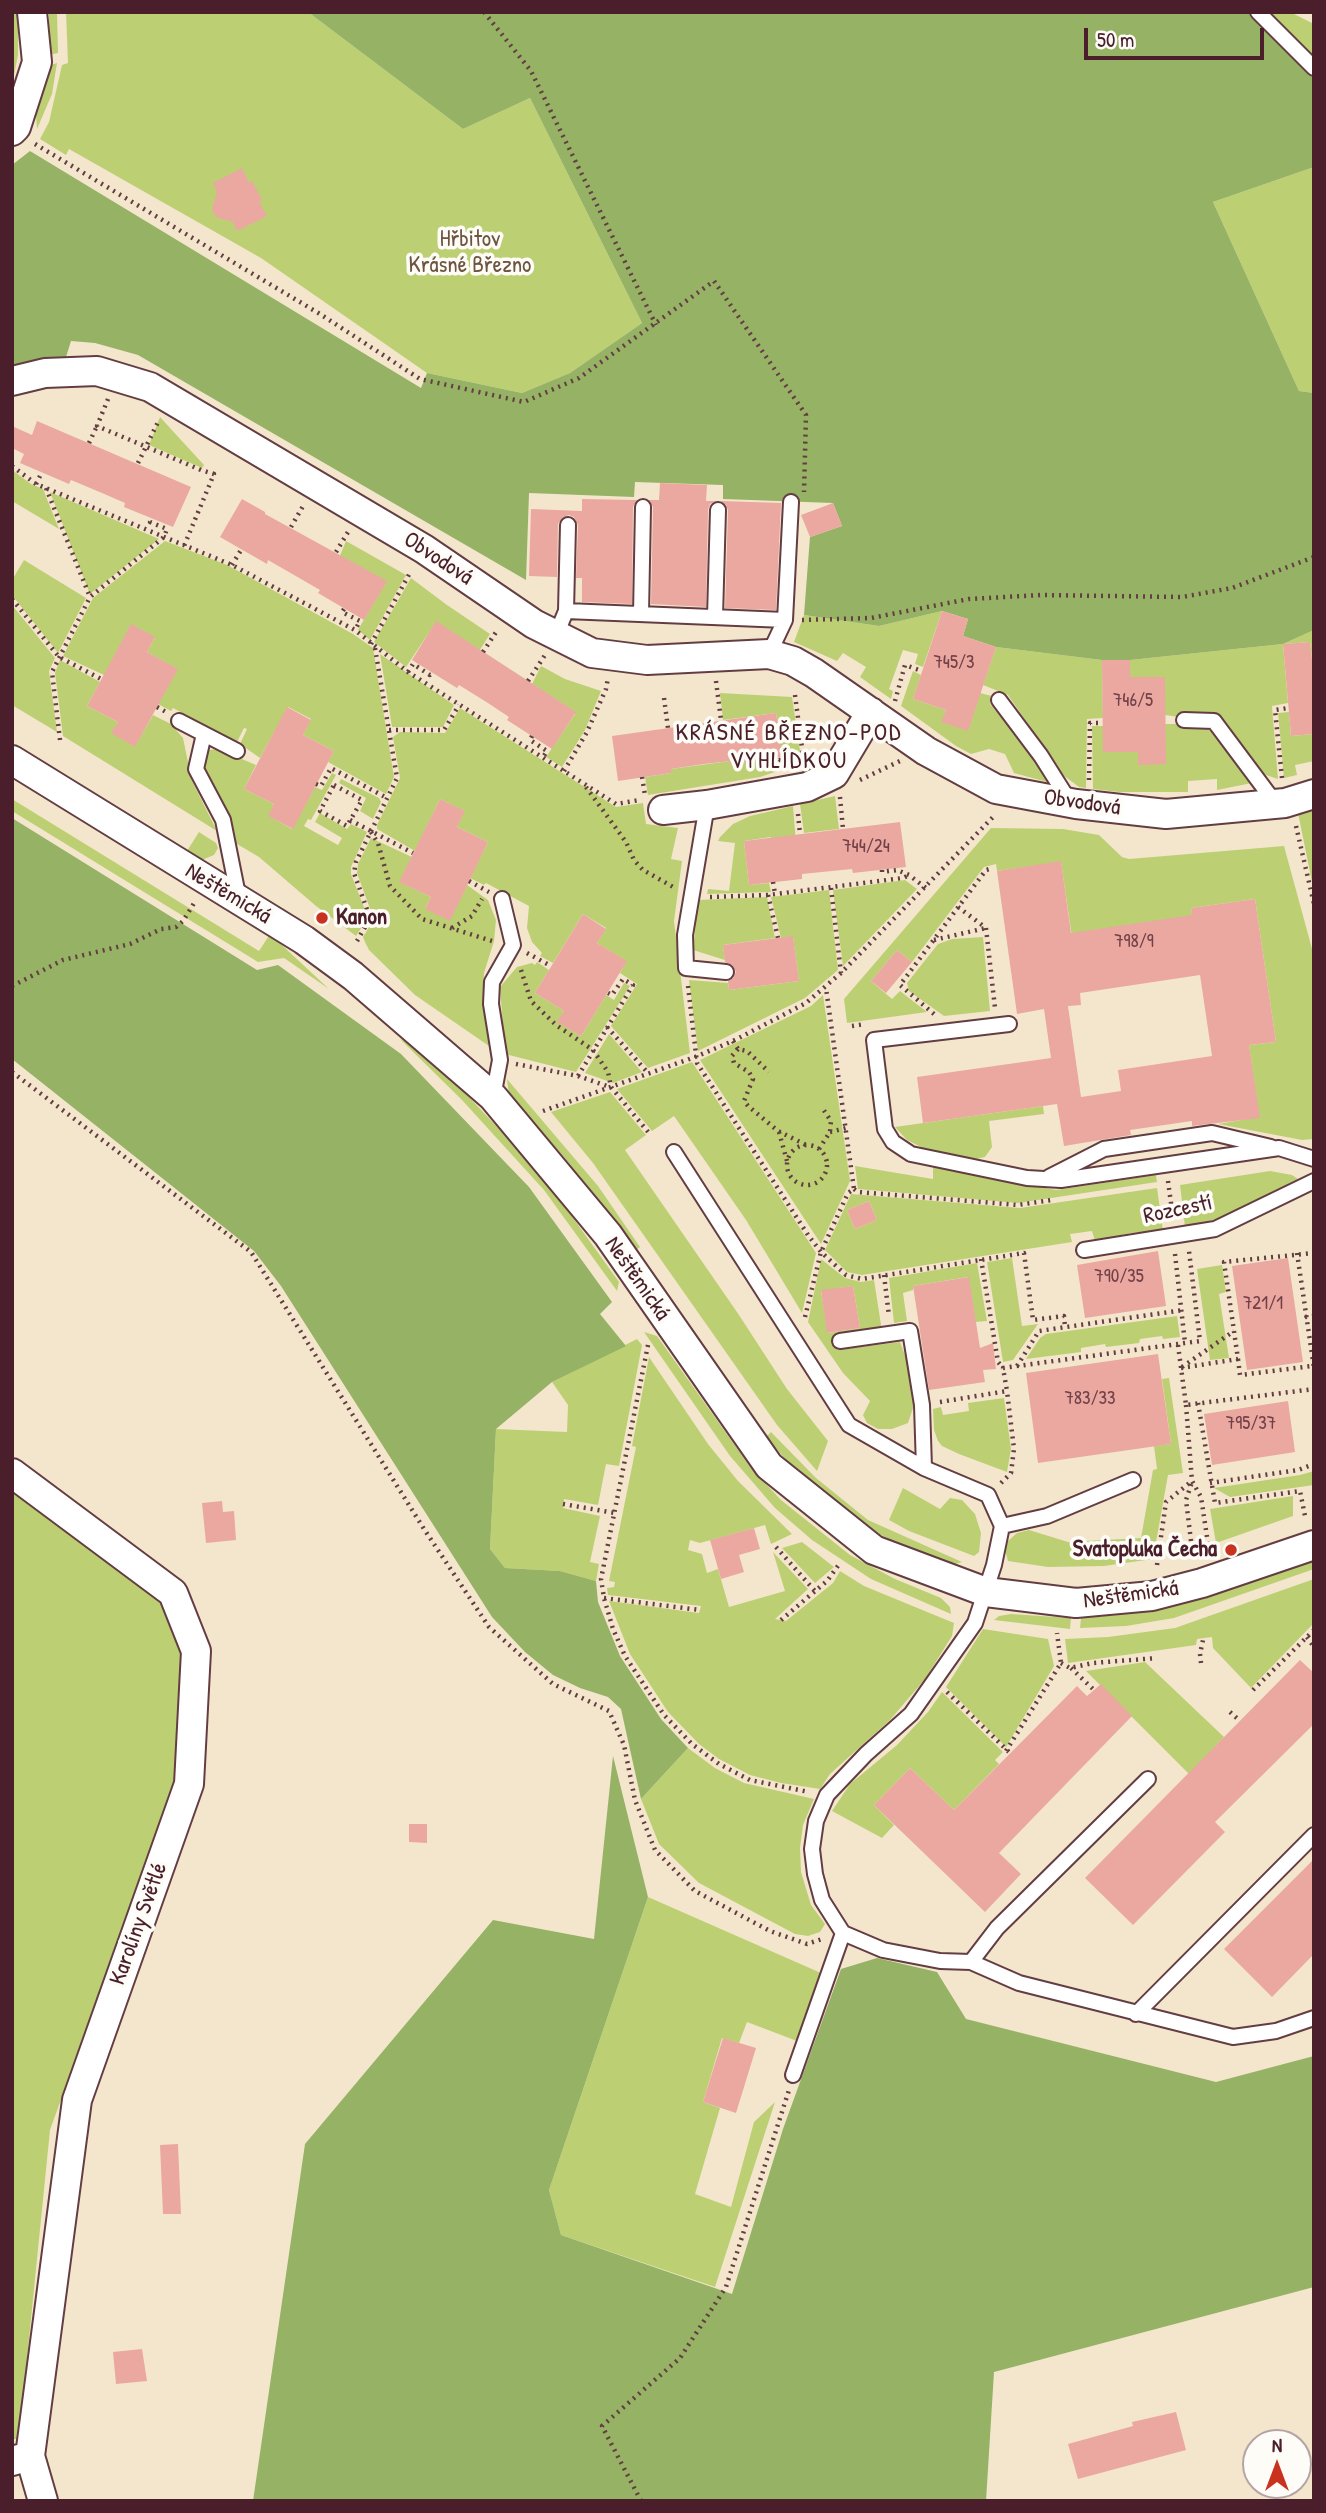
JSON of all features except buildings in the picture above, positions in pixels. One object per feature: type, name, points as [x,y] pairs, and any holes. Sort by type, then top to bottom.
[{"type":"street","points":[[14,129],[37,62],[32,12]]},
{"type":"street","name":"Obvodová","points":[[12,381],[44,373],[97,372],[150,387],[424,549],[534,624],[561,623],[592,653],[647,660],[769,654],[793,661],[926,751],[996,789],[1080,805],[1166,814],[1292,801]]},
{"type":"street","points":[[663,810],[708,805],[807,787],[834,774],[871,712]]},
{"type":"street","name":"Neštěmická","points":[[12,760],[304,940],[353,976],[493,1097],[608,1234],[769,1466],[874,1550],[986,1592],[1076,1603],[1152,1596],[1202,1583],[1314,1545]]},
{"type":"street","name":"Karolíny Světlé","points":[[12,1473],[173,1593],[196,1651],[189,1784],[77,2100],[21,2459],[43,2501]]},
{"type":"lane","points":[[1258,12],[1314,68]]},
{"type":"lane","points":[[769,654],[785,620],[791,502]]},
{"type":"lane","points":[[641,614],[643,506]]},
{"type":"lane","points":[[715,617],[718,510]]},
{"type":"lane","points":[[568,525],[561,623],[641,614],[785,620]]},
{"type":"lane","points":[[999,700],[1080,805]]},
{"type":"lane","points":[[1184,720],[1214,721],[1292,801]]},
{"type":"lane","points":[[179,721],[237,751]]},
{"type":"lane","points":[[204,734],[196,769],[223,820],[239,901]]},
{"type":"lane","points":[[708,805],[685,935],[686,968],[726,972]]},
{"type":"lane","points":[[493,1097],[499,1060],[491,1004],[492,982],[513,946],[502,899]]},
{"type":"lane","points":[[1009,1024],[874,1040],[885,1129],[893,1142],[911,1154],[1027,1178],[1061,1180],[1279,1149]]},
{"type":"lane","points":[[1046,1179],[1104,1149],[1212,1133],[1314,1159]]},
{"type":"lane","points":[[674,1152],[849,1426],[924,1468],[988,1495],[1002,1526],[986,1592],[975,1623],[911,1714],[866,1754],[827,1795],[816,1821],[814,1874],[822,1900],[843,1933],[883,1950],[940,1961],[971,1962],[1019,1983],[1233,2037],[1276,2031],[1314,2018]]},
{"type":"lane","name":"Rozcestí","points":[[1084,1250],[1181,1232],[1215,1229],[1314,1181]]},
{"type":"lane","points":[[840,1341],[909,1331],[922,1405],[924,1468]]},
{"type":"lane","points":[[1002,1526],[1047,1516],[1133,1480]]},
{"type":"lane","points":[[971,1962],[998,1928],[1148,1779]]},
{"type":"lane","points":[[1136,2014],[1314,1835]]},
{"type":"lane","points":[[793,2076],[843,1933]]},
{"type":"path","points":[[484,12],[531,71],[656,325]]},
{"type":"path","points":[[14,129],[320,314],[420,380],[524,402],[579,378],[714,281],[806,415],[805,492],[791,502]]},
{"type":"path","points":[[89,443],[118,377]]},
{"type":"path","points":[[138,463],[162,413]]},
{"type":"path","points":[[97,426],[214,474],[184,545]]},
{"type":"path","points":[[12,466],[36,484],[232,565],[355,630],[408,672],[616,804],[645,800],[642,778]]},
{"type":"path","points":[[36,484],[42,472]]},
{"type":"path","points":[[46,488],[90,597]]},
{"type":"path","points":[[291,527],[300,510]]},
{"type":"path","points":[[60,740],[52,672],[90,597],[164,537],[167,529],[150,522],[152,519]]},
{"type":"path","points":[[336,552],[346,536]]},
{"type":"path","points":[[232,565],[241,550]]},
{"type":"path","points":[[785,620],[871,618],[969,599],[1041,594],[1182,597],[1232,588],[1314,557]]},
{"type":"path","points":[[357,942],[369,915],[354,873],[356,862],[397,778],[373,645],[410,573]]},
{"type":"path","points":[[12,599],[59,657],[101,679]]},
{"type":"path","points":[[344,609],[342,612],[360,621],[355,630]]},
{"type":"path","points":[[483,652],[495,634]]},
{"type":"path","points":[[528,681],[540,663]]},
{"type":"path","points":[[408,672],[413,664],[430,675],[432,673]]},
{"type":"path","points":[[898,693],[905,665],[922,671]]},
{"type":"path","points":[[564,771],[587,732],[606,690]]},
{"type":"path","points":[[718,690],[721,720]]},
{"type":"path","points":[[795,695],[807,787]]},
{"type":"path","points":[[664,698],[668,728]]},
{"type":"path","points":[[389,730],[444,730],[459,705]]},
{"type":"path","points":[[1288,708],[1275,710],[1299,843],[1314,904]]},
{"type":"path","points":[[1080,805],[1090,723],[1103,723]]},
{"type":"path","points":[[532,736],[530,740],[547,751],[542,759]]},
{"type":"path","points":[[760,761],[780,760]]},
{"type":"path","points":[[316,784],[321,786],[331,768],[387,798]]},
{"type":"path","points":[[334,785],[362,800],[347,826],[320,811],[334,785],[341,774]]},
{"type":"path","points":[[583,783],[643,870],[691,897],[768,895],[909,875]]},
{"type":"path","points":[[839,790],[843,829]]},
{"type":"path","points":[[799,819],[800,834]]},
{"type":"path","points":[[350,820],[413,853]]},
{"type":"path","points":[[543,1111],[695,1057],[733,1041],[806,1003],[841,973],[992,820]]},
{"type":"path","points":[[371,831],[378,843],[390,886],[422,919],[513,946],[531,1001],[556,1026],[593,1050],[608,1072],[611,1087],[649,1133]]},
{"type":"path","points":[[940,1019],[900,985],[986,870],[993,867]]},
{"type":"path","points":[[882,870],[897,870],[926,888]]},
{"type":"path","points":[[451,929],[472,916],[485,890],[469,881]]},
{"type":"path","points":[[773,882],[775,894]]},
{"type":"path","points":[[831,888],[841,973]]},
{"type":"path","points":[[768,895],[778,938]]},
{"type":"path","points":[[958,907],[986,928],[995,1013]]},
{"type":"path","points":[[12,986],[63,960],[130,944],[161,929],[176,927],[191,909]]},
{"type":"path","points":[[934,940],[986,928]]},
{"type":"path","points":[[539,958],[551,966]]},
{"type":"path","points":[[686,968],[695,1057],[821,1252],[846,1275],[862,1279],[1024,1253],[1033,1320],[1064,1316],[1065,1327]]},
{"type":"path","points":[[578,1076],[633,985],[623,979],[612,995],[608,993]]},
{"type":"path","points":[[805,1317],[821,1252],[848,1193],[854,1189],[825,987]]},
{"type":"path","points":[[923,1016],[935,1015]]},
{"type":"path","points":[[852,1026],[875,1023]]},
{"type":"path","points":[[607,1027],[648,1073]]},
{"type":"path","points":[[733,1041],[738,1049],[747,1051],[769,1072]]},
{"type":"path","points":[[738,1049],[733,1056],[734,1063],[749,1072],[753,1079],[744,1101],[778,1131],[819,1149],[826,1160],[822,1179],[810,1185],[792,1179],[778,1131]]},
{"type":"path","points":[[499,1060],[578,1076],[611,1087]]},
{"type":"path","points":[[12,1072],[251,1252],[424,1529],[489,1627],[553,1684],[609,1711],[624,1745],[635,1800],[655,1850],[695,1891],[770,1931],[807,1944],[843,1933]]},
{"type":"path","points":[[819,1149],[830,1132],[831,1121],[823,1109]]},
{"type":"path","points":[[830,1132],[846,1128]]},
{"type":"path","points":[[787,1161],[794,1150],[806,1145]]},
{"type":"path","points":[[1003,1368],[1199,1341],[1181,1232],[1168,1186]]},
{"type":"path","points":[[1175,1251],[1185,1343]]},
{"type":"path","points":[[1297,1253],[1313,1367],[1240,1375],[1224,1262],[1297,1253],[1314,1253]]},
{"type":"path","points":[[981,1259],[998,1362],[1003,1368],[1007,1391],[1014,1449],[1011,1473],[988,1495]]},
{"type":"path","points":[[884,1275],[891,1333]]},
{"type":"path","points":[[1017,1366],[1039,1331],[1183,1310]]},
{"type":"path","points":[[1305,1317],[1314,1316]]},
{"type":"path","points":[[1181,1368],[1234,1331]]},
{"type":"path","points":[[648,1345],[601,1579],[613,1629],[625,1656],[664,1715],[692,1744],[750,1780],[827,1795]]},
{"type":"path","points":[[1178,1345],[1192,1481],[1186,1500],[1191,1541]]},
{"type":"path","points":[[1181,1368],[1238,1359]]},
{"type":"path","points":[[1186,1405],[1314,1389]]},
{"type":"path","points":[[922,1405],[1007,1391]]},
{"type":"path","points":[[1198,1403],[1214,1503],[1300,1491],[1304,1516]]},
{"type":"path","points":[[1210,1483],[1298,1470],[1314,1464]]},
{"type":"path","points":[[1192,1481],[1201,1497],[1209,1550]]},
{"type":"path","points":[[1157,1564],[1166,1502],[1192,1481]]},
{"type":"path","points":[[563,1504],[615,1513]]},
{"type":"path","points":[[776,1547],[815,1591]]},
{"type":"path","points":[[780,1620],[827,1581],[840,1563]]},
{"type":"path","points":[[604,1598],[700,1610]]},
{"type":"path","points":[[1253,1690],[1314,1630]]},
{"type":"path","points":[[937,1680],[1008,1752],[1060,1663],[1058,1633]]},
{"type":"path","points":[[1307,1637],[1314,1647]]},
{"type":"path","points":[[1201,1663],[1203,1640]]},
{"type":"path","points":[[1070,1668],[1093,1663],[1157,1658]]},
{"type":"path","points":[[1060,1663],[1070,1668],[1094,1690]]},
{"type":"path","points":[[1230,1713],[1240,1721]]},
{"type":"path","points":[[641,2501],[602,2426],[680,2358],[726,2287],[793,2076]]},
{"type":"green space","points":[[12,12],[17,12],[18,17],[18,55],[12,85]]},
{"type":"green space","points":[[49,12],[57,12],[58,53],[49,55]]},
{"type":"green space","name":"Hřbitov Krásné Březno","points":[[66,12],[308,12],[463,129],[530,98],[642,323],[570,373],[522,393],[427,373],[261,258],[69,149],[66,155],[40,139],[49,122],[62,65],[68,63]]},
{"type":"green space","points":[[308,12],[1248,12],[1314,79],[1314,167],[1213,202],[1299,391],[1314,393],[1314,630],[1283,644],[1130,660],[1102,660],[996,647],[963,636],[968,619],[942,611],[879,626],[804,615],[810,537],[842,526],[833,503],[723,499],[723,485],[635,482],[634,497],[529,493],[526,580],[138,355],[95,343],[71,341],[66,357],[41,359],[12,366],[12,165],[30,151],[421,388],[427,373],[522,393],[570,373],[642,323],[530,98],[463,129]]},
{"type":"green space","points":[[1270,12],[1290,12],[1314,24],[1314,56]]},
{"type":"green space","points":[[57,63],[52,94],[37,129],[36,114],[48,66]]},
{"type":"green space","points":[[1314,167],[1314,393],[1299,391],[1213,202]]},
{"type":"green space","points":[[160,417],[204,465],[202,468],[149,445]]},
{"type":"green space","points":[[12,470],[43,489],[59,529],[12,501]]},
{"type":"green space","points":[[50,492],[159,539],[90,594]]},
{"type":"green space","points":[[165,541],[227,565],[353,634],[373,648],[394,777],[386,794],[328,762],[334,751],[303,735],[311,719],[288,707],[260,758],[240,744],[247,729],[244,728],[237,742],[173,708],[171,711],[158,704],[177,669],[147,652],[155,637],[104,675],[63,656],[93,598]]},
{"type":"green space","points":[[346,541],[406,575],[370,640],[358,630],[386,581],[337,563]]},
{"type":"green space","points":[[24,560],[86,598],[58,653],[12,595],[12,580]]},
{"type":"green space","points":[[411,578],[490,634],[476,656],[436,622],[406,667],[374,642]]},
{"type":"green space","points":[[12,605],[55,658],[49,671],[57,732],[12,705]]},
{"type":"green space","points":[[942,611],[923,667],[915,664],[918,654],[903,650],[889,689],[893,691],[891,699],[860,677],[866,667],[843,653],[837,661],[794,642],[804,615],[879,626]]},
{"type":"green space","points":[[1314,630],[1314,659],[1310,642],[1283,644]]},
{"type":"green space","points":[[1283,644],[1288,703],[1272,706],[1278,779],[1263,774],[1218,713],[1179,713],[1179,717],[1165,715],[1165,677],[1130,677],[1130,660]]},
{"type":"green space","points":[[996,647],[1102,660],[1103,718],[1087,719],[1086,788],[1079,787],[1063,775],[1008,695],[983,685]]},
{"type":"green space","points":[[380,654],[454,705],[443,727],[392,727]]},
{"type":"green space","points":[[60,660],[100,682],[87,706],[118,722],[112,733],[135,746],[153,715],[171,724],[183,738],[192,781],[217,831],[63,736],[55,673]]},
{"type":"green space","points":[[541,666],[565,679],[601,691],[585,730],[562,767],[546,757],[575,714],[532,684]]},
{"type":"green space","points":[[913,671],[921,675],[913,699],[946,710],[942,722],[980,693],[992,696],[990,704],[1033,756],[1047,782],[1014,773],[1005,754],[989,749],[971,754],[901,706]]},
{"type":"green space","points":[[720,693],[792,697],[802,764],[784,769],[776,713],[723,720]]},
{"type":"green space","points":[[460,708],[616,807],[643,803],[646,824],[678,828],[671,859],[682,861],[674,921],[690,1053],[648,1068],[611,1026],[637,984],[620,973],[626,961],[597,943],[606,928],[583,914],[553,963],[540,956],[542,953],[532,942],[527,928],[529,906],[486,883],[484,885],[470,878],[488,842],[457,827],[464,811],[440,799],[415,851],[377,829],[400,778],[393,737],[400,732],[445,733]]},
{"type":"green space","points":[[1289,712],[1291,736],[1314,734],[1314,761],[1295,765],[1297,775],[1284,778],[1278,713]]},
{"type":"green space","points":[[1165,724],[1179,724],[1180,728],[1204,727],[1214,733],[1252,783],[1217,790],[1217,779],[1188,781],[1188,792],[1119,792],[1093,789],[1092,726],[1103,726],[1104,752],[1138,752],[1138,764]]},
{"type":"green space","points":[[218,749],[256,765],[244,789],[274,804],[269,816],[292,829],[315,787],[322,790],[332,773],[336,775],[311,820],[308,819],[304,826],[338,845],[342,838],[315,822],[320,813],[347,829],[351,824],[367,832],[351,867],[351,874],[367,915],[356,936],[259,857],[232,841],[204,767],[204,757],[209,750]]},
{"type":"green space","points":[[730,761],[730,765],[757,761],[758,768],[777,765],[778,771],[760,777],[648,795],[645,777],[671,773],[671,769]]},
{"type":"green space","points":[[341,779],[379,798],[381,802],[373,819],[360,811],[366,798],[339,783]]},
{"type":"green space","points":[[835,796],[839,829],[804,833],[800,804]]},
{"type":"green space","points":[[12,799],[259,951],[270,934],[329,989],[284,958],[258,962],[12,811]]},
{"type":"green space","points":[[793,806],[796,843],[772,845],[771,837],[744,841],[749,885],[769,883],[771,892],[707,894],[708,889],[729,891],[735,843],[718,841],[720,837],[733,824],[750,816]]},
{"type":"green space","points":[[1314,809],[1314,892],[1298,813]]},
{"type":"green space","points":[[12,818],[257,970],[278,965],[401,1054],[529,1187],[612,1302],[600,1314],[626,1346],[552,1382],[496,1429],[490,1549],[505,1568],[560,1571],[596,1581],[598,1602],[620,1656],[661,1719],[688,1748],[641,1799],[621,1709],[608,1697],[553,1675],[525,1652],[492,1617],[281,1286],[254,1251],[12,1059]]},
{"type":"green space","points":[[991,828],[1063,829],[1099,835],[1122,857],[1129,859],[1284,846],[1314,956],[1314,1139],[1302,1140],[1218,1124],[1259,1117],[1249,1045],[1276,1042],[1255,899],[1191,908],[1195,933],[1074,951],[1061,862],[997,871],[996,864],[984,867],[912,962],[897,950],[871,981],[892,999],[900,991],[927,1012],[847,1023],[844,999]]},
{"type":"green space","points":[[199,832],[216,843],[218,848],[214,855],[202,860],[187,851]]},
{"type":"green space","points":[[371,838],[412,857],[400,882],[431,897],[425,909],[467,885],[488,900],[496,920],[494,941],[484,973],[483,1003],[489,1046],[415,995],[369,950],[363,937],[371,924],[372,914],[357,873],[358,864]]},
{"type":"green space","points":[[905,880],[917,889],[843,966],[833,890]]},
{"type":"green space","points":[[829,890],[838,970],[805,998],[698,1051],[689,980],[728,983],[729,990],[799,981],[793,937],[781,938],[771,897]]},
{"type":"green space","points":[[767,897],[775,938],[723,945],[725,960],[693,950],[698,900]]},
{"type":"green space","points":[[983,937],[990,1011],[944,1016],[909,991],[907,983],[938,944],[952,939]]},
{"type":"green space","points":[[537,962],[549,970],[535,993],[564,1011],[558,1022],[581,1036],[606,995],[614,1000],[624,983],[630,986],[576,1072],[505,1054],[500,987],[517,967],[532,963],[535,965]]},
{"type":"green space","points":[[823,995],[850,1181],[821,1244],[700,1060],[811,1006]]},
{"type":"green space","points":[[609,1034],[642,1072],[613,1083],[585,1073]]},
{"type":"green space","points":[[400,1039],[428,1054],[540,1172],[619,1282],[617,1291],[544,1190],[462,1100]]},
{"type":"green space","points":[[692,1062],[816,1253],[802,1313],[746,1220],[674,1116],[652,1131],[617,1089]]},
{"type":"green space","points":[[507,1079],[598,1186],[640,1247],[634,1252],[564,1157],[509,1096]]},
{"type":"green space","points":[[610,1092],[646,1135],[625,1150],[787,1389],[828,1441],[817,1471],[777,1425],[593,1163],[551,1112]]},
{"type":"green space","points":[[1043,1106],[1044,1114],[989,1121],[992,1147],[985,1157],[971,1160],[929,1151],[907,1140],[895,1127]]},
{"type":"green space","points":[[855,1166],[933,1179],[933,1167],[1056,1190],[1156,1175],[1157,1182],[1018,1203],[858,1189]]},
{"type":"green space","points":[[1270,1171],[1292,1175],[1298,1179],[1221,1218],[1185,1227],[1180,1185]]},
{"type":"green space","points":[[1157,1188],[1163,1231],[1131,1233],[1095,1241],[1092,1231],[1070,1234],[1072,1242],[862,1275],[847,1272],[825,1250],[851,1194],[1020,1208]],"holes":[[[869,1201],[877,1220],[855,1229],[847,1210]]]},
{"type":"green space","points":[[1012,1258],[1022,1326],[1038,1324],[1013,1360],[1003,1362],[987,1262]]},
{"type":"green space","points":[[821,1259],[845,1278],[861,1282],[874,1280],[882,1331],[835,1338],[837,1350],[900,1342],[909,1366],[914,1405],[908,1423],[892,1429],[878,1429],[867,1423],[863,1415],[870,1401],[843,1373],[808,1322]],"holes":[[[853,1286],[860,1328],[828,1333],[821,1291]]]},
{"type":"green space","points":[[977,1263],[987,1321],[975,1322],[968,1277],[913,1286],[913,1290],[903,1293],[907,1321],[894,1323],[889,1278]]},
{"type":"green space","points":[[1222,1265],[1226,1292],[1219,1294],[1229,1358],[1210,1360],[1197,1269]]},
{"type":"green space","points":[[1177,1316],[1180,1337],[1163,1339],[1162,1336],[1140,1339],[1139,1343],[1106,1347],[1105,1344],[1081,1348],[1081,1352],[1026,1359],[1040,1338],[1046,1334]]},
{"type":"green space","points":[[644,1332],[657,1336],[751,1468],[781,1500],[850,1555],[895,1579],[941,1598],[950,1607],[951,1614],[871,1579],[812,1540],[775,1508],[730,1456]]},
{"type":"green space","points":[[637,1339],[642,1345],[619,1466],[606,1464],[598,1505],[564,1499],[563,1508],[600,1516],[590,1562],[599,1564],[596,1581],[560,1571],[505,1568],[490,1549],[496,1429],[567,1432],[568,1405],[552,1382]]},
{"type":"green space","points":[[649,1357],[708,1444],[738,1481],[792,1534],[771,1544],[765,1525],[700,1543],[690,1540],[688,1550],[702,1554],[707,1573],[718,1569],[729,1607],[785,1591],[773,1552],[808,1589],[775,1619],[786,1621],[833,1583],[840,1571],[864,1586],[954,1623],[952,1636],[925,1679],[890,1720],[830,1774],[820,1789],[750,1775],[719,1759],[699,1744],[668,1712],[630,1654],[609,1601],[699,1613],[701,1606],[608,1595],[607,1588],[614,1587],[615,1582],[609,1581],[636,1447],[632,1446]]},
{"type":"green space","points":[[1169,1378],[1183,1473],[1168,1475],[1153,1559],[1104,1566],[1048,1567],[1008,1561],[1005,1550],[1008,1541],[1017,1533],[1029,1530],[1068,1542],[1141,1538],[1153,1470],[1157,1469],[1154,1446],[1171,1444],[1162,1379]]},
{"type":"green space","points":[[1004,1398],[1011,1449],[1007,1472],[959,1454],[942,1446],[938,1441],[934,1430],[933,1409],[941,1407],[943,1415],[969,1411],[968,1403]]},
{"type":"green space","points":[[771,1432],[816,1478],[868,1520],[962,1562],[945,1567],[861,1525],[804,1480],[766,1437]]},
{"type":"green space","points":[[12,1463],[142,1551],[181,1644],[175,1784],[50,2130],[19,2438],[12,2440]]},
{"type":"green space","points":[[1314,1471],[1314,1485],[1230,1497],[1214,1488],[1300,1475]]},
{"type":"green space","points":[[903,1488],[940,1509],[950,1498],[962,1500],[975,1514],[981,1533],[979,1552],[974,1556],[909,1531],[889,1520]]},
{"type":"green space","points":[[1293,1496],[1293,1516],[1216,1543],[1210,1509]]},
{"type":"green space","points":[[802,1542],[834,1567],[815,1583],[782,1548]]},
{"type":"green space","points":[[1314,1557],[1314,1569],[1174,1618],[1126,1626],[1080,1628],[1081,1618],[1172,1607]]},
{"type":"green space","points":[[1314,1579],[1314,1623],[1251,1688],[1213,1648],[1212,1637],[1197,1639],[1196,1645],[1068,1663],[1065,1639],[1108,1637],[1175,1628]]},
{"type":"green space","points":[[1011,1614],[1071,1618],[1070,1629],[994,1620],[999,1616]]},
{"type":"green space","points":[[983,1629],[1048,1639],[1054,1666],[1006,1747],[946,1687]]},
{"type":"green space","points":[[1145,1662],[1224,1737],[1189,1774],[1086,1671]]},
{"type":"green space","points":[[942,1692],[1003,1752],[995,1760],[999,1764],[954,1810],[910,1768],[874,1805],[894,1825],[882,1838],[832,1811],[850,1784],[897,1745],[928,1712]]},
{"type":"green space","points":[[688,1748],[715,1768],[744,1783],[814,1799],[803,1825],[801,1872],[811,1905],[825,1924],[820,1932],[808,1936],[795,1934],[699,1883],[659,1844],[641,1799]]},
{"type":"green space","points":[[613,1756],[648,1897],[549,2190],[561,2235],[732,2294],[783,2129],[841,1969],[877,1958],[937,1972],[966,2019],[1216,2082],[1314,2056],[1314,2287],[994,2372],[986,2501],[253,2501],[305,2144],[493,1920],[594,1939]]},
{"type":"green space","points":[[648,1897],[821,1973],[797,2041],[747,2022],[739,2043],[722,2038],[703,2102],[720,2108],[695,2194],[731,2207],[754,2122],[775,2102],[715,2287],[561,2235],[549,2190]]},
{"type":"place","name":"Kanon","points":[[322,918]]},
{"type":"place","name":"Svatopluka Čecha","points":[[1231,1550]]},
{"type":"district","name":"KRÁSNÉ BŘEZNO-POD VYHLÍDKOU","points":[[789,748]]}]
